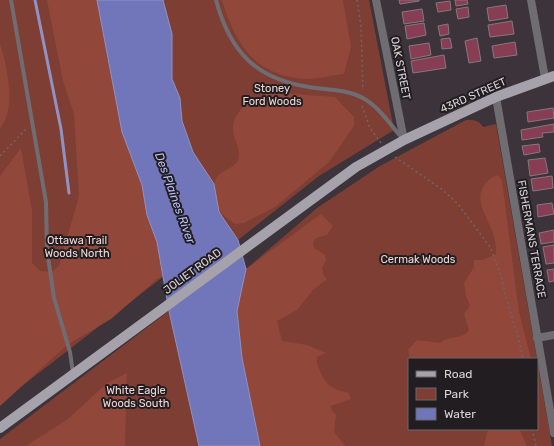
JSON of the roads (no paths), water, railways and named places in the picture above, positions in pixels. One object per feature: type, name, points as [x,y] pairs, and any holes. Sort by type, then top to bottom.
[{"type":"main road","name":"43RD STREET","points":[[404,140],[496,97],[552,77]]},
{"type":"main road","name":"JOLIET ROAD","points":[[0,428],[356,167],[404,140]]},
{"type":"street","name":"OAK STREET","points":[[376,0],[404,140]]},
{"type":"street","points":[[532,0],[552,77]]},
{"type":"street","name":"FISHERMANS TERRACE","points":[[496,97],[554,433]]},
{"type":"street","points":[[537,338],[554,335]]},
{"type":"lane","points":[[12,0],[46,202],[47,250],[54,298],[70,352],[73,373]]},
{"type":"lane","points":[[216,0],[232,40],[240,53],[251,64],[273,78],[284,82],[310,87],[340,90],[362,98],[375,107],[404,140]]},
{"type":"water","name":"Des Plaines River","points":[[97,0],[163,0],[172,34],[172,79],[180,98],[182,121],[193,152],[214,184],[219,212],[238,240],[246,269],[237,311],[242,358],[260,446],[199,446],[169,311],[157,242],[147,215],[142,185],[122,132]]},
{"type":"waterway","points":[[35,0],[61,129],[69,193]]},
{"type":"park label","name":"Stoney Ford Woods","points":[[272,94]]},
{"type":"park label","name":"Ottawa Trail Woods North","points":[[77,246]]},
{"type":"park label","name":"Cermak Woods","points":[[418,259]]},
{"type":"park label","name":"White Eagle Woods South","points":[[136,396]]}]
